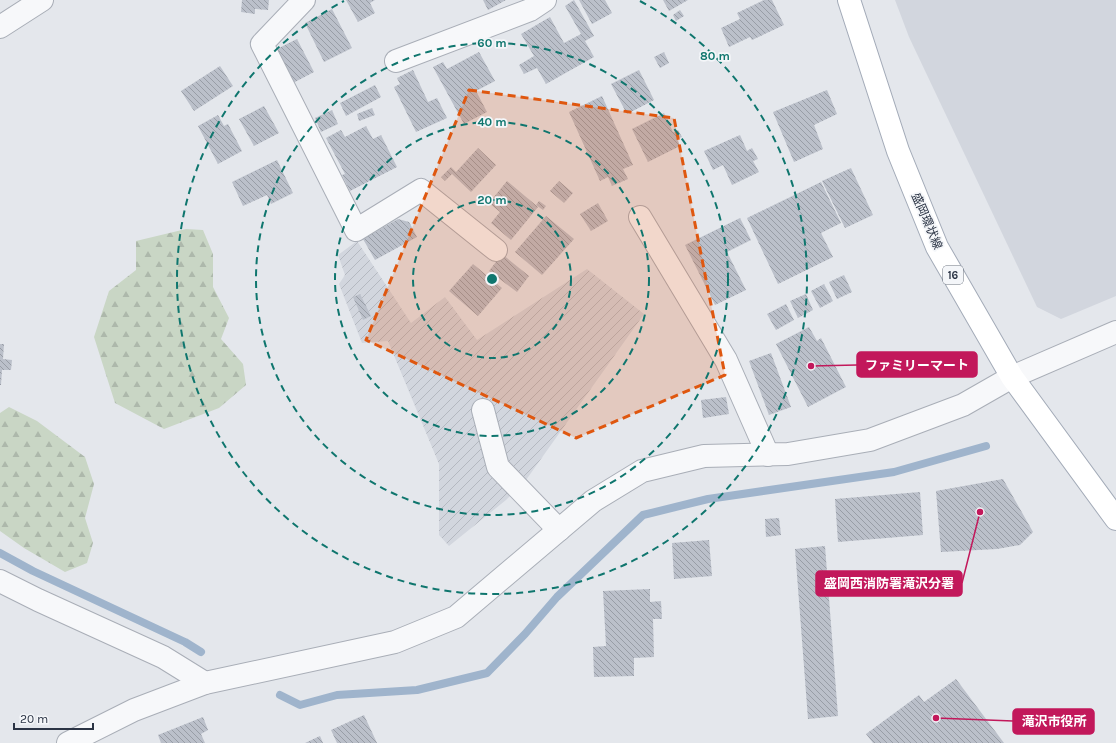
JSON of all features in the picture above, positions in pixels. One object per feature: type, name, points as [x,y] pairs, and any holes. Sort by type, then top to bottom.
[{"type":"main road","name":"盛岡環状線","points":[[849,0],[898,151],[937,246],[1012,377],[1116,519]]},
{"type":"street","points":[[0,27],[42,0]]},
{"type":"street","points":[[304,0],[262,44],[356,230],[421,190],[496,250]]},
{"type":"street","points":[[396,61],[530,10],[546,0]]},
{"type":"street","points":[[640,217],[726,360],[768,455]]},
{"type":"street","points":[[68,743],[134,710],[205,683],[395,642],[456,617],[593,501],[642,471],[704,456],[788,454],[870,440],[963,405],[1012,377],[1116,332]]},
{"type":"street","points":[[483,410],[498,466],[559,530]]},
{"type":"street","points":[[0,581],[162,657],[205,683]]},
{"type":"highlighted area","points":[[469,90],[674,118],[725,375],[576,438],[366,340]]},
{"type":"shaded area","points":[[895,0],[1116,0],[1116,296],[1061,319],[1037,307],[909,37]]},
{"type":"shaded area","points":[[357,241],[411,323],[445,297],[477,340],[587,269],[644,314],[526,480],[506,500],[449,546],[439,535],[439,464],[388,341],[362,343],[339,284],[345,275],[338,255]]},
{"type":"green space","points":[[186,229],[203,230],[213,254],[213,287],[229,318],[221,339],[243,364],[246,385],[219,408],[164,429],[115,403],[94,337],[109,291],[136,270],[136,241]]},
{"type":"green space","points":[[9,407],[37,421],[85,457],[94,484],[85,518],[93,543],[87,563],[65,572],[24,548],[0,531],[0,413]]},
{"type":"building","points":[[242,0],[269,0],[268,10],[255,9],[255,14],[241,12]]},
{"type":"building","points":[[346,0],[375,0],[370,3],[375,13],[358,22]]},
{"type":"building","points":[[483,0],[506,0],[488,10]]},
{"type":"building","points":[[574,0],[594,36],[585,41],[594,57],[546,84],[537,68],[524,74],[519,65],[534,56],[521,34],[550,17],[564,43],[581,34],[565,6]]},
{"type":"building","points":[[579,0],[605,0],[612,13],[592,24]]},
{"type":"building","points":[[663,0],[688,0],[669,11]]},
{"type":"building","points":[[764,0],[772,0],[784,25],[752,40],[750,37],[729,47],[721,28],[740,19],[737,13]]},
{"type":"building","points":[[332,9],[352,48],[324,62],[305,23]]},
{"type":"building","points":[[680,10],[684,16],[676,21],[673,15]]},
{"type":"building","points":[[297,39],[314,72],[293,83],[275,50]]},
{"type":"building","points":[[479,52],[495,81],[476,91],[487,112],[464,124],[433,67],[443,62],[447,69]]},
{"type":"building","points":[[664,52],[669,63],[660,68],[654,57]]},
{"type":"building","points":[[220,66],[233,86],[194,111],[181,91]]},
{"type":"building","points":[[413,70],[428,102],[437,98],[447,118],[416,132],[394,87],[400,84],[397,78]]},
{"type":"building","points":[[639,70],[654,100],[627,114],[611,84]]},
{"type":"building","points":[[375,85],[381,97],[346,116],[340,103]]},
{"type":"building","points":[[827,90],[837,114],[814,125],[823,149],[794,162],[773,112]]},
{"type":"building","points":[[602,96],[633,165],[623,169],[628,179],[612,186],[608,177],[600,181],[569,112]]},
{"type":"building","points":[[264,106],[279,133],[254,146],[239,119]]},
{"type":"building","points":[[372,108],[375,115],[359,121],[357,114]]},
{"type":"building","points":[[332,110],[338,124],[321,132],[315,118]]},
{"type":"building","points":[[664,113],[673,132],[678,130],[682,137],[677,139],[680,146],[648,162],[632,129]]},
{"type":"building","points":[[218,115],[224,126],[228,124],[242,151],[218,164],[198,126]]},
{"type":"building","points":[[366,126],[373,139],[381,135],[397,167],[350,191],[342,175],[345,174],[326,138],[341,130],[345,137]]},
{"type":"building","points":[[740,135],[747,151],[752,148],[758,159],[753,161],[759,172],[732,185],[723,165],[713,170],[704,151]]},
{"type":"building","points":[[478,148],[496,165],[471,192],[452,174],[445,181],[441,177],[451,167],[456,172]]},
{"type":"building","points":[[277,160],[293,193],[271,204],[267,195],[243,206],[232,182]]},
{"type":"building","points":[[851,168],[873,215],[845,228],[822,181]]},
{"type":"building","points":[[507,181],[538,207],[511,240],[491,223],[500,212],[489,203]]},
{"type":"building","points":[[559,181],[573,193],[564,203],[550,191]]},
{"type":"building","points":[[821,182],[841,223],[821,233],[833,257],[778,284],[747,218]]},
{"type":"building","points":[[539,201],[546,206],[543,210],[536,205]]},
{"type":"building","points":[[598,203],[608,221],[591,231],[580,214]]},
{"type":"building","points":[[546,216],[574,239],[542,275],[515,252]]},
{"type":"building","points":[[740,218],[751,240],[727,252],[746,290],[715,305],[685,245]]},
{"type":"building","points":[[398,219],[409,222],[417,237],[375,260],[363,239]]},
{"type":"building","points":[[502,254],[529,276],[517,292],[489,271]]},
{"type":"building","points":[[473,264],[502,288],[478,316],[449,291]]},
{"type":"building","points":[[844,275],[852,292],[837,299],[829,282]]},
{"type":"building","points":[[824,284],[833,301],[820,308],[811,291]]},
{"type":"building","points":[[360,294],[371,316],[363,320],[353,297]]},
{"type":"building","points":[[806,294],[813,310],[798,318],[790,301]]},
{"type":"building","points":[[786,304],[794,320],[776,330],[767,314]]},
{"type":"building","points":[[809,327],[817,341],[821,338],[846,387],[808,407],[776,344]]},
{"type":"building","points":[[0,344],[4,344],[3,359],[12,360],[11,370],[2,370],[1,385],[0,385]]},
{"type":"building","points":[[771,353],[791,407],[769,415],[749,361]]},
{"type":"building","points":[[726,397],[729,414],[703,418],[701,400]]},
{"type":"building","points":[[1003,479],[1033,532],[1020,545],[997,549],[941,552],[936,491]]},
{"type":"building","points":[[920,492],[923,535],[838,542],[835,499]]},
{"type":"building","points":[[779,518],[781,535],[766,537],[765,519]]},
{"type":"building","points":[[709,540],[712,576],[674,579],[672,543]]},
{"type":"building","points":[[825,546],[838,716],[808,719],[795,549]]},
{"type":"building","points":[[650,589],[650,602],[661,601],[662,619],[653,619],[654,657],[634,658],[634,676],[594,677],[593,647],[606,646],[603,591]]},
{"type":"building","points":[[956,679],[1004,743],[873,743],[866,734],[919,695],[924,702]]},
{"type":"building","points":[[364,715],[377,743],[337,743],[331,730]]},
{"type":"building","points":[[203,717],[208,730],[201,734],[205,743],[161,743],[158,735]]},
{"type":"building","points":[[320,736],[323,743],[305,743]]},
{"type":"waterway","points":[[280,695],[300,705],[337,695],[417,690],[487,673],[525,634],[557,597],[643,515],[708,499],[894,472],[986,446]]},
{"type":"waterway","points":[[0,553],[33,571],[185,642],[201,652]]},
{"type":"place","name":"ファミリーマート","points":[[811,366]]},
{"type":"place","name":"盛岡西消防署滝沢分署","points":[[980,512]]},
{"type":"place","name":"滝沢市役所","points":[[936,718]]}]
